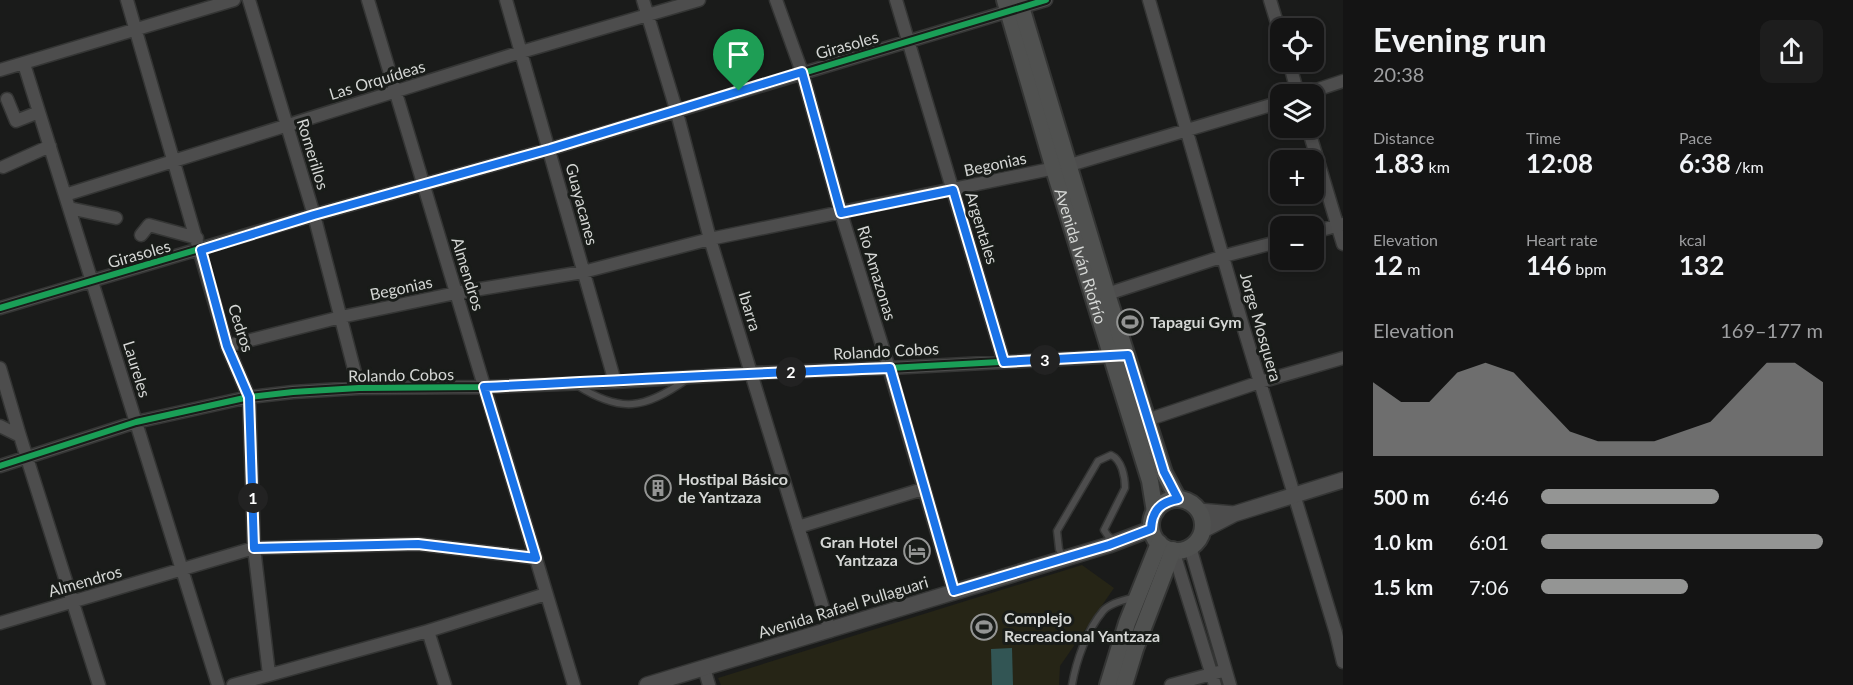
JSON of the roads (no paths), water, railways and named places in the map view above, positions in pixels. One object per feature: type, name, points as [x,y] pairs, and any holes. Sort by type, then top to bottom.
[{"type":"main road","name":"Avenida Iván Riofrío","points":[[1014,5],[1120,356],[1147,420],[1164,472],[1178,499]]},
{"type":"main road","name":"Avenida Iván Riofrío","points":[[1062,167],[1107,294],[1150,481],[1166,536]]},
{"type":"main road","points":[[1124,685],[1166,536],[1160,505],[1178,499],[1188,501],[1199,511],[1203,530],[1196,542],[1166,536]]},
{"type":"main road","points":[[1107,685],[1137,598],[1166,536]]},
{"type":"street","name":"Cedros","points":[[128,0],[227,346],[249,397],[254,548],[269,674]]},
{"type":"street","points":[[0,70],[234,0]]},
{"type":"street","name":"Romerillos","points":[[249,0],[314,215],[359,388]]},
{"type":"street","name":"Almendros","points":[[368,0],[574,685]]},
{"type":"street","name":"Guayacanes","points":[[506,0],[615,382]]},
{"type":"street","name":"Ibarra","points":[[643,0],[676,110],[710,239],[830,631]]},
{"type":"street","name":"Las Orquídeas","points":[[65,195],[521,52],[699,0]]},
{"type":"street","name":"Río Amazonas","points":[[776,0],[802,72],[841,213],[890,368],[954,591]]},
{"type":"street","name":"Argentales","points":[[896,0],[1004,362]]},
{"type":"street","name":"Girasoles","points":[[0,308],[92,281],[199,244],[314,215],[550,149],[909,41],[1014,5],[1046,0]]},
{"type":"street","name":"Jorge Mosquera","points":[[1149,0],[1343,662]]},
{"type":"street","points":[[1270,0],[1276,18]]},
{"type":"street","name":"Laureles","points":[[24,64],[218,685]]},
{"type":"street","points":[[1324,87],[1343,81]]},
{"type":"street","points":[[7,99],[16,121],[39,112]]},
{"type":"street","name":"Begonias","points":[[227,346],[456,293],[584,272],[710,239],[1062,167],[1270,105]]},
{"type":"street","points":[[1311,138],[1340,224],[1343,244]]},
{"type":"street","points":[[3,167],[50,146]]},
{"type":"street","points":[[69,208],[116,218]]},
{"type":"street","points":[[1324,229],[1340,224]]},
{"type":"street","points":[[141,235],[149,225],[199,244]]},
{"type":"street","points":[[1107,294],[1224,256],[1270,244]]},
{"type":"street","name":"Rolando Cobos","points":[[0,466],[136,422],[249,397],[293,392],[359,388],[484,387],[615,382],[691,376],[1120,356]]},
{"type":"street","points":[[1147,420],[1260,382],[1343,358]]},
{"type":"street","points":[[0,368],[99,685]]},
{"type":"street","points":[[0,426],[20,436]]},
{"type":"street","points":[[1203,530],[1234,514],[1343,480]]},
{"type":"street","points":[[798,527],[923,489]]},
{"type":"street","points":[[1199,511],[1234,514]]},
{"type":"street","points":[[1166,536],[1226,670],[1230,685]]},
{"type":"street","points":[[1166,536],[1213,679]]},
{"type":"street","name":"Avenida Rafael Pullaguari","points":[[647,685],[1117,542],[1166,536]]},
{"type":"street","name":"Almendros","points":[[0,623],[254,548],[418,544],[536,558]]},
{"type":"street","points":[[233,685],[428,631],[546,594]]},
{"type":"street","points":[[428,631],[445,685]]},
{"type":"street","points":[[704,668],[709,685]]},
{"type":"street","points":[[1171,685],[1213,679],[1226,670]]},
{"type":"lane","points":[[572,382],[600,399],[622,405],[651,400],[691,376]]},
{"type":"lane","points":[[1064,558],[1059,549],[1057,531],[1098,461],[1111,455],[1116,457],[1120,464],[1125,481],[1125,488],[1104,530],[1117,542]]},
{"type":"lane","points":[[1072,685],[1075,668],[1084,644],[1104,610],[1122,600],[1137,598]]},
{"type":"water","points":[[1012,648],[1013,685],[992,685],[991,649]]},
{"type":"place","name":"Tapagui Gym","points":[[1130,322]]},
{"type":"place","name":"Hostipal Básico de Yantzaza","points":[[658,488]]},
{"type":"place","name":"Gran Hotel Yantzaza","points":[[917,551]]},
{"type":"place","name":"Complejo Recreacional Yantzaza","points":[[984,627]]}]
